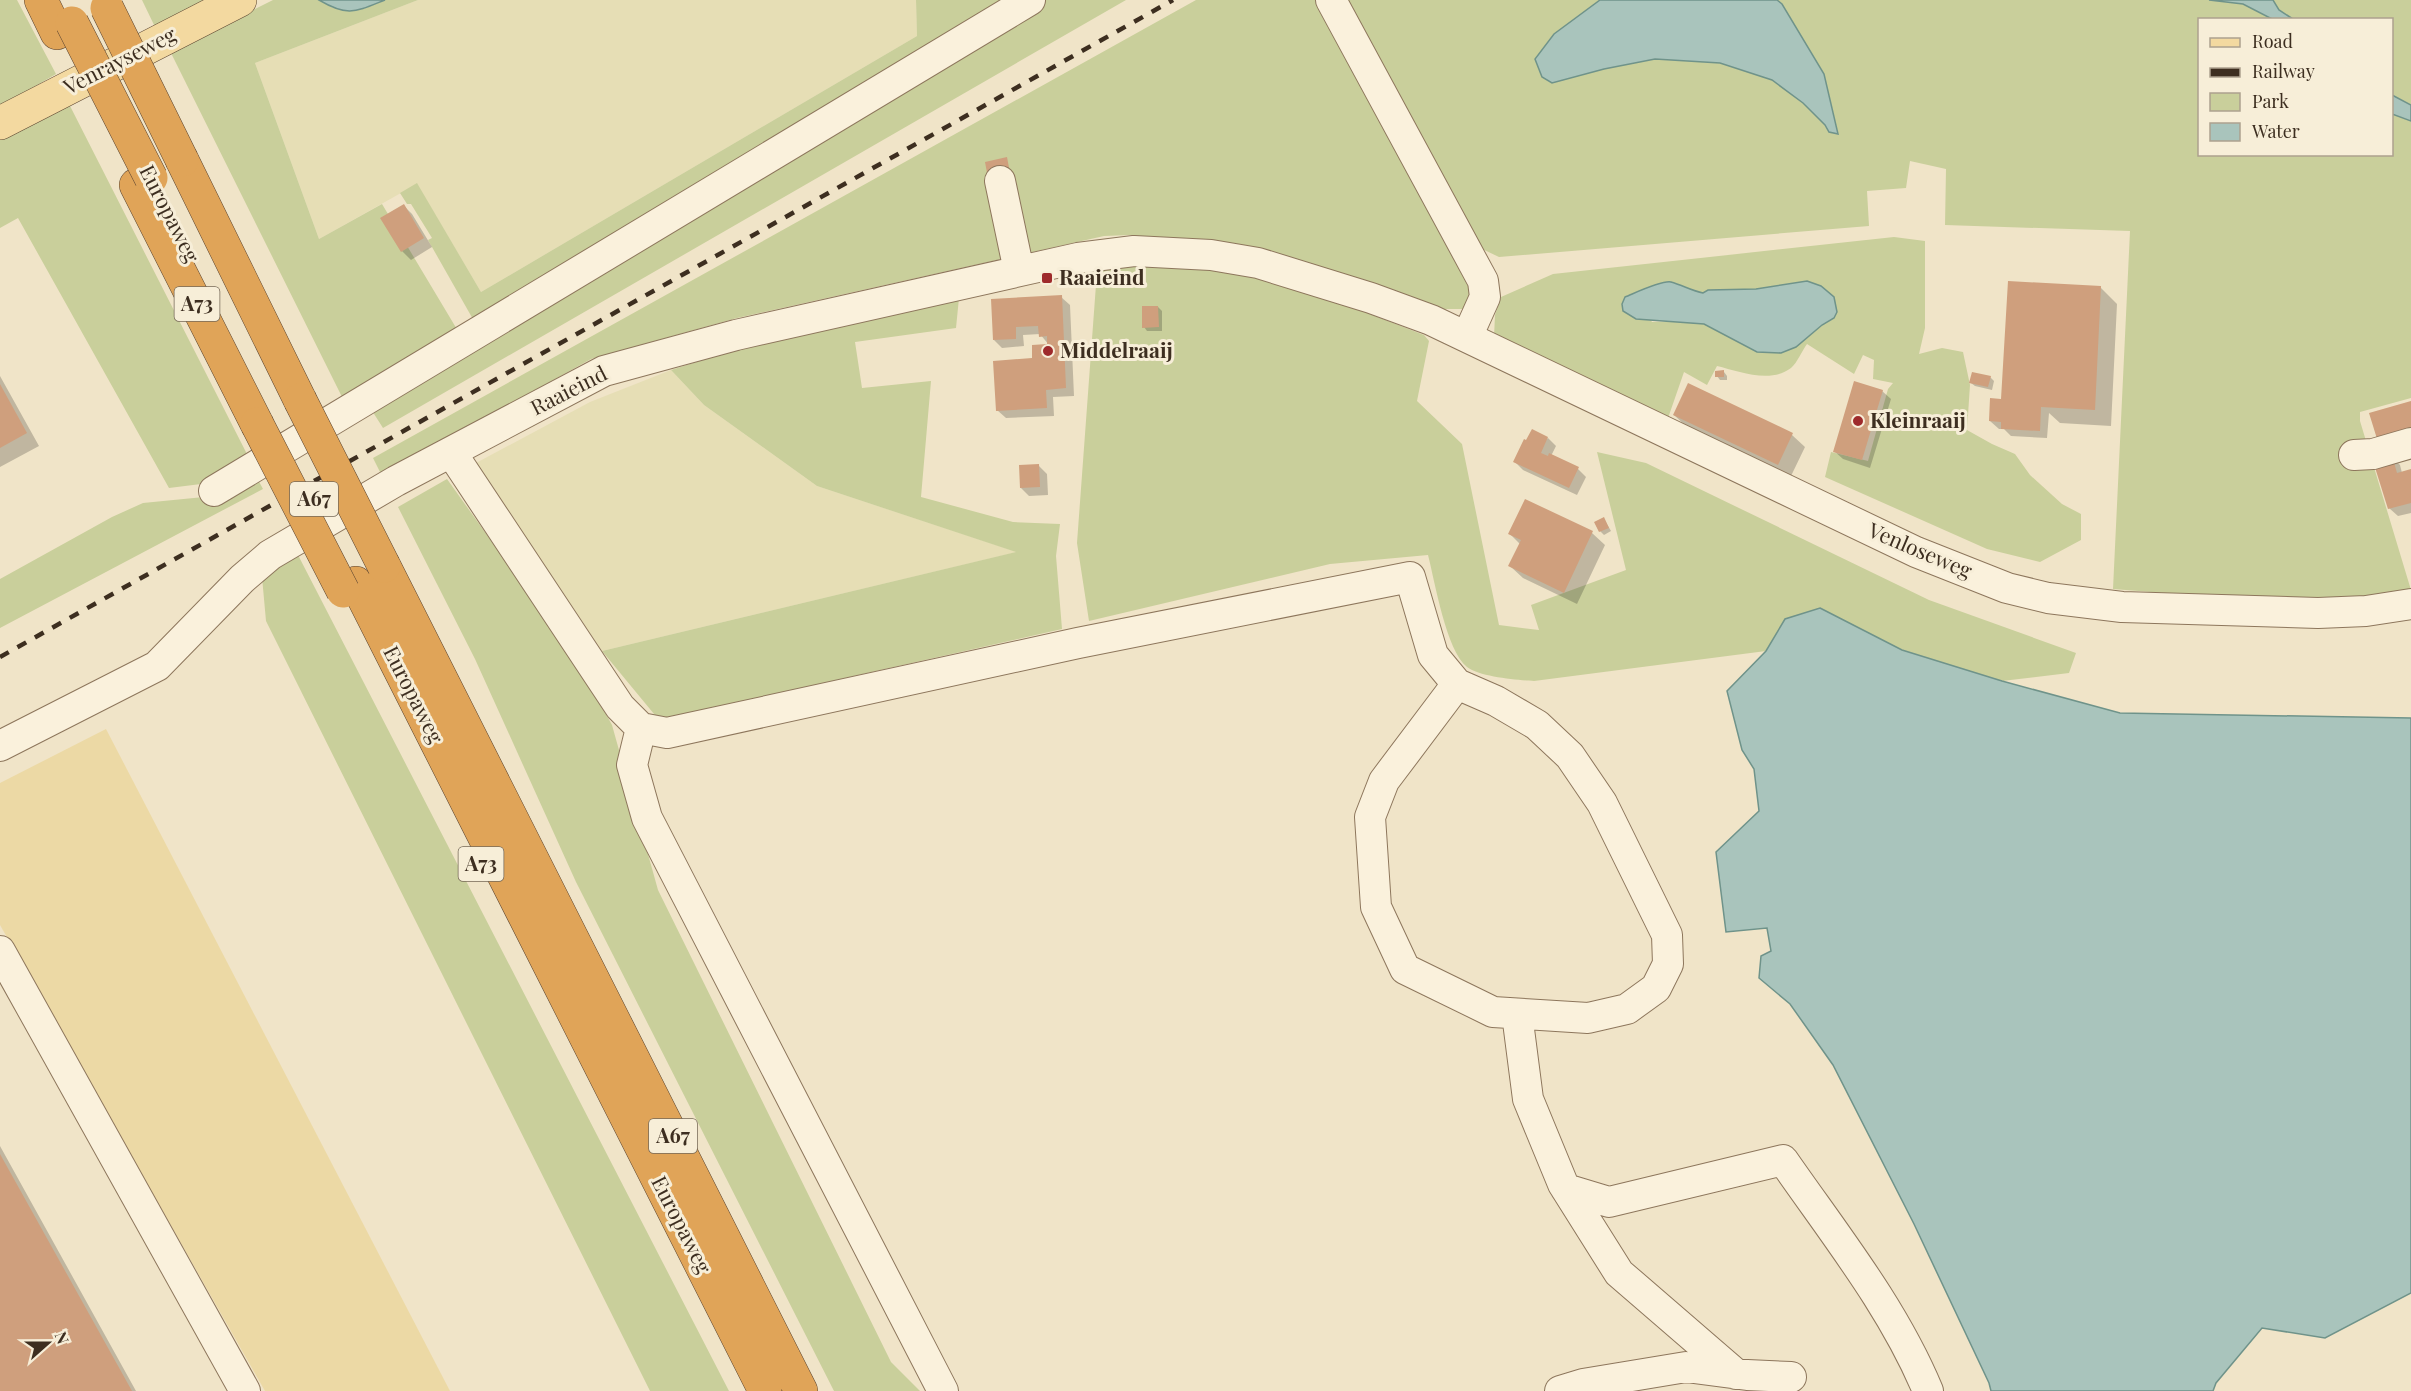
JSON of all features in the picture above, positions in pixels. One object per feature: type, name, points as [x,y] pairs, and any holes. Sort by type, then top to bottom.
[{"type":"highway","name":"Europaweg","points":[[41,0],[64,18],[144,182],[349,587],[632,1128],[765,1391]]},
{"type":"highway","name":"Europaweg","points":[[104,3],[300,400],[801,1391]]},
{"type":"main road","name":"Venrayseweg","points":[[0,123],[240,0]]},
{"type":"street","points":[[214,490],[1030,0]]},
{"type":"street","points":[[1331,0],[1483,281],[1485,297],[1467,337]]},
{"type":"street","points":[[1000,181],[1019,271]]},
{"type":"street","name":"Raaieind","points":[[0,746],[157,666],[242,579],[270,555],[396,481],[603,371],[736,335],[1019,271],[1078,258],[1134,251],[1211,255],[1258,263],[1371,298],[1431,320],[1467,337]]},
{"type":"street","name":"Venloseweg","points":[[1467,337],[1917,552],[2007,588],[2048,598],[2143,608],[2318,613],[2366,611],[2411,604]]},
{"type":"street","points":[[2355,455],[2373,454],[2411,443]]},
{"type":"street","points":[[451,452],[620,707],[641,728],[667,733],[1078,643],[1410,578],[1433,655],[1457,684],[1496,701],[1537,725],[1570,756],[1602,803],[1667,935],[1668,964],[1656,988],[1627,1009],[1588,1018],[1493,1012],[1405,969],[1376,907],[1370,817],[1384,781],[1457,684]]},
{"type":"street","points":[[641,728],[632,765],[647,818],[943,1391]]},
{"type":"street","points":[[0,951],[245,1391]]},
{"type":"street","points":[[1517,1014],[1528,1099],[1566,1189],[1619,1273],[1736,1374]]},
{"type":"street","points":[[1566,1189],[1609,1202],[1783,1161],[1881,1299],[1913,1354],[1928,1391]]},
{"type":"street","points":[[1560,1391],[1582,1384],[1686,1367],[1736,1374],[1793,1386]]},
{"type":"shaded area","points":[[418,0],[916,0],[917,36],[481,292],[417,184],[319,239],[255,63]]},
{"type":"shaded area","points":[[671,370],[704,405],[817,486],[1017,552],[602,651],[476,463],[590,402]]},
{"type":"green space","points":[[0,0],[17,0],[56,74],[0,107]]},
{"type":"green space","points":[[142,0],[207,0],[155,27]]},
{"type":"green space","points":[[273,0],[319,0],[333,8],[363,9],[385,0],[418,0],[255,63],[319,239],[382,204],[458,331],[344,401],[170,51]]},
{"type":"green space","points":[[916,0],[1009,0],[474,321],[428,240],[432,238],[411,204],[407,204],[400,193],[417,183],[481,292],[917,36]]},
{"type":"green space","points":[[1044,0],[1126,0],[383,428],[369,406]]},
{"type":"green space","points":[[1196,0],[1317,0],[1471,286],[1471,299],[1463,309],[1444,309],[1259,253],[1130,235],[1104,236],[737,318],[591,359],[382,476],[373,458]]},
{"type":"green space","points":[[1343,0],[1600,0],[1554,34],[1535,59],[1604,69],[1655,59],[1720,63],[1772,80],[1803,103],[1829,132],[1838,133],[1824,74],[1782,4],[1777,0],[2209,0],[2243,4],[2270,18],[2198,18],[2198,156],[2393,156],[2393,114],[2411,121],[2411,398],[2360,412],[2360,421],[2411,590],[2385,598],[2292,598],[2113,589],[2130,231],[1945,225],[1946,169],[1910,161],[1906,188],[1867,191],[1869,226],[1499,257],[1478,247]]},
{"type":"green space","points":[[2273,0],[2411,0],[2411,105],[2393,96],[2393,18],[2291,18],[2279,10]]},
{"type":"green space","points":[[68,102],[250,460],[209,483],[169,488],[18,218],[0,228],[0,140]]},
{"type":"green space","points":[[1894,237],[1925,241],[1925,328],[1919,354],[1942,348],[1963,352],[1970,385],[1967,430],[2015,454],[2030,475],[2062,504],[2081,514],[2081,540],[2040,562],[1987,549],[1825,477],[1831,452],[1868,461],[1888,389],[1893,383],[1873,379],[1874,360],[1863,355],[1854,374],[1807,344],[1791,368],[1783,373],[1754,375],[1717,366],[1707,385],[1684,372],[1667,421],[1494,337],[1495,315],[1501,297],[1553,274]],"holes":[[[1807,281],[1834,318],[1796,347],[1757,352],[1704,324],[1681,321],[1652,322],[1633,294],[1659,291],[1729,292]]]},
{"type":"green space","points":[[1171,266],[1253,274],[1311,291],[1424,335],[1429,341],[1417,401],[1462,444],[1499,625],[1539,630],[1531,605],[1626,570],[1597,452],[1646,463],[1929,600],[2076,653],[2069,673],[2002,681],[1902,650],[1820,609],[1785,619],[1766,651],[1534,681],[1499,677],[1467,667],[1453,646],[1442,615],[1428,555],[1330,564],[1089,621],[1077,543],[1097,271]]},
{"type":"green space","points":[[959,298],[956,328],[855,342],[862,388],[931,381],[921,497],[1013,522],[1060,524],[1056,556],[1062,629],[659,720],[602,651],[1016,552],[817,486],[704,405],[671,370],[744,347]]},
{"type":"green space","points":[[256,476],[263,489],[0,628],[0,579],[112,517],[143,503],[214,496]]},
{"type":"green space","points":[[447,479],[575,658],[612,725],[658,890],[891,1362],[920,1391],[834,1391],[576,882],[475,659],[398,507]]},
{"type":"green space","points":[[298,555],[729,1391],[650,1391],[266,621],[262,577]]},
{"type":"sand","points":[[106,729],[450,1391],[265,1391],[0,925],[0,783]]},
{"type":"water","points":[[319,0],[385,0],[359,10],[345,11]]},
{"type":"water","points":[[1600,0],[1777,0],[1782,4],[1824,74],[1838,134],[1829,132],[1803,103],[1772,80],[1720,63],[1655,59],[1604,69],[1552,83],[1542,77],[1535,59],[1554,34]]},
{"type":"water","points":[[2209,0],[2273,0],[2279,10],[2291,18],[2270,18],[2243,4]]},
{"type":"water","points":[[2393,96],[2411,105],[2411,121],[2393,114]]},
{"type":"water","points":[[1807,281],[1821,286],[1834,297],[1837,312],[1834,318],[1796,347],[1781,353],[1757,352],[1704,324],[1636,319],[1623,311],[1622,304],[1625,297],[1667,282],[1703,293],[1708,290],[1756,289]]},
{"type":"water","points":[[1820,608],[1902,650],[2002,681],[2120,713],[2411,718],[2411,1293],[2325,1338],[2262,1328],[2216,1383],[2213,1391],[1991,1391],[1914,1224],[1833,1065],[1790,1004],[1759,978],[1761,956],[1771,951],[1767,928],[1726,932],[1716,852],[1759,811],[1754,769],[1742,750],[1727,691],[1766,651],[1785,619]]},
{"type":"building","points":[[1007,157],[1010,173],[988,178],[985,162]]},
{"type":"building","points":[[404,204],[424,238],[401,252],[380,218]]},
{"type":"building","points":[[2008,281],[2101,286],[2095,410],[2041,407],[2040,431],[2001,429],[2001,422],[1989,421],[1990,398],[2001,399]]},
{"type":"building","name":"Middelraaij","points":[[1062,295],[1066,388],[1046,390],[1047,408],[996,411],[993,361],[1032,358],[1032,345],[1047,344],[1047,336],[1039,337],[1038,326],[1016,327],[1016,339],[993,340],[991,299]]},
{"type":"building","points":[[1142,306],[1158,306],[1159,327],[1142,328]]},
{"type":"building","points":[[1724,370],[1724,377],[1715,377],[1715,371]]},
{"type":"building","points":[[1972,372],[1991,376],[1988,387],[1969,383]]},
{"type":"building","name":"Kleinraaij","points":[[1854,381],[1883,390],[1862,460],[1833,452]]},
{"type":"building","points":[[1688,383],[1793,433],[1778,465],[1673,415]]},
{"type":"building","points":[[0,384],[27,433],[0,448]]},
{"type":"building","points":[[2411,401],[2411,432],[2378,442],[2369,413]]},
{"type":"building","points":[[1532,429],[1548,437],[1541,453],[1548,456],[1549,453],[1579,467],[1569,488],[1513,462],[1524,439],[1526,440]]},
{"type":"building","points":[[2392,455],[2397,473],[2411,469],[2411,503],[2388,509],[2373,461]]},
{"type":"building","points":[[1039,464],[1040,487],[1020,488],[1019,465]]},
{"type":"building","points":[[1525,499],[1593,531],[1564,593],[1508,566],[1521,540],[1508,534]]},
{"type":"building","points":[[1604,517],[1609,528],[1599,532],[1594,522]]},
{"type":"building","points":[[0,1154],[132,1391],[0,1391]]},
{"type":"railway","points":[[0,657],[1173,0]]},
{"type":"place","name":"Raaieind","points":[[1047,278]]},
{"type":"place","name":"Middelraaij","points":[[1048,351]]},
{"type":"place","name":"Kleinraaij","points":[[1858,421]]}]
